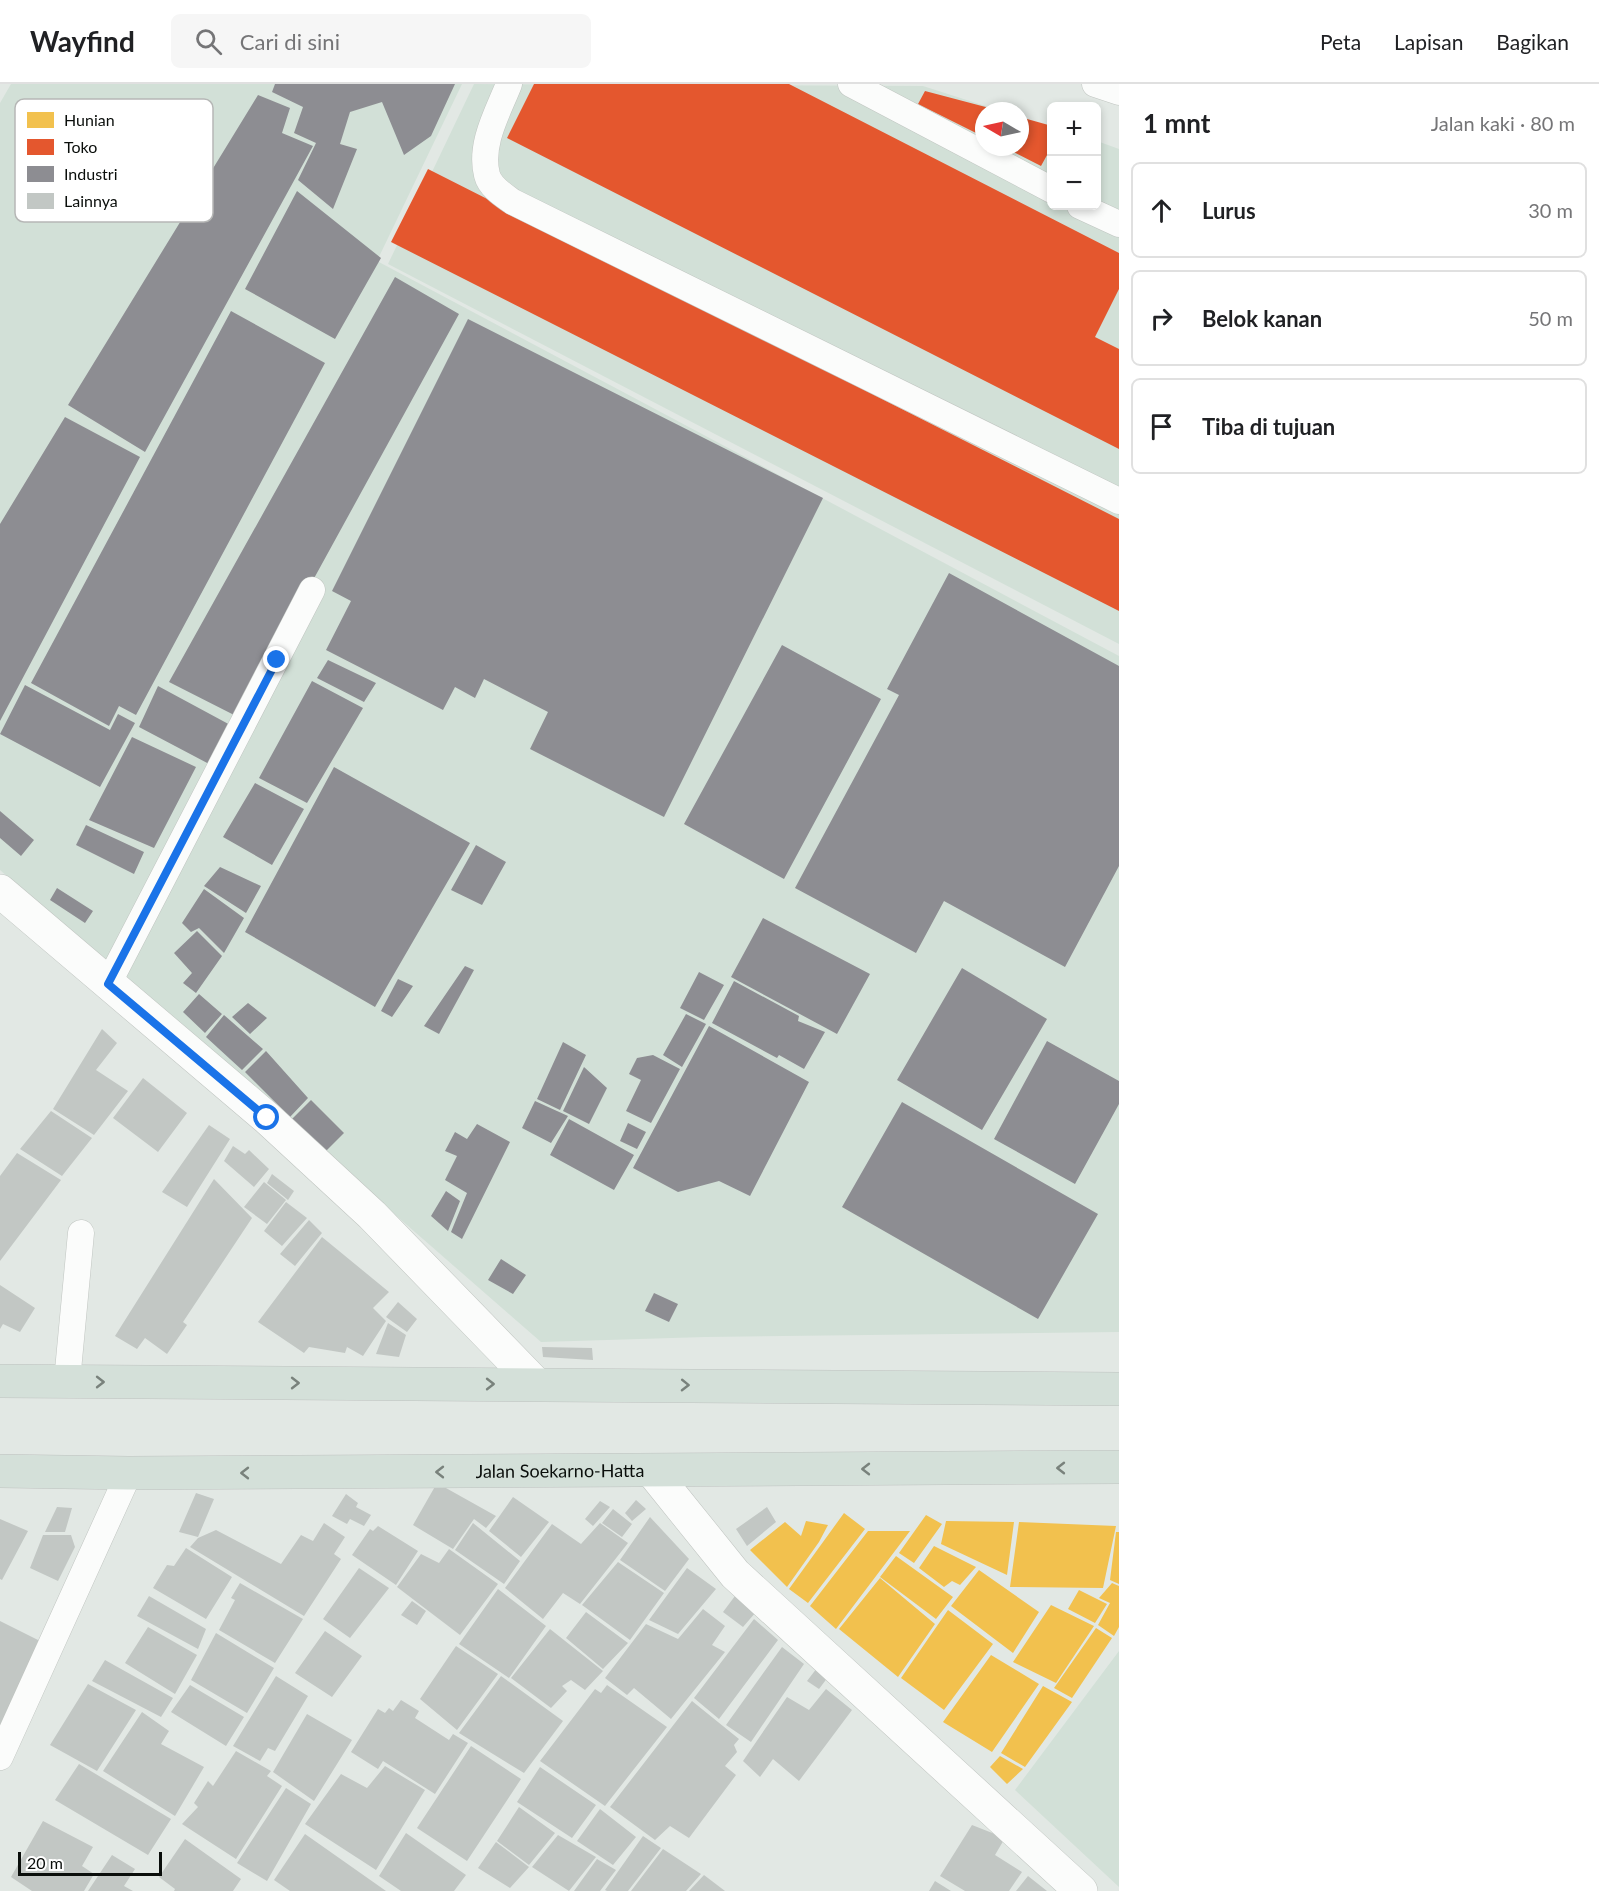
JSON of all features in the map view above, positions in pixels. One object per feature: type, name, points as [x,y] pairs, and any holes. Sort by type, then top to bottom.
[{"type":"highway","points":[[0,1381],[1119,1389]]},
{"type":"highway","name":"Jalan Soekarno-Hatta","points":[[0,1471],[129,1473],[1119,1467]]},
{"type":"street","points":[[0,891],[267,1118],[372,1215],[536,1384]]},
{"type":"street","points":[[652,1471],[735,1574],[1082,1891]]},
{"type":"lane","points":[[508,84],[486,142],[486,165],[487,176],[497,191],[513,202],[1119,501]]},
{"type":"lane","points":[[851,84],[1047,187]]},
{"type":"lane","points":[[1095,84],[1119,92]]},
{"type":"lane","points":[[1089,210],[1119,224]]},
{"type":"lane","points":[[108,984],[312,590]]},
{"type":"lane","points":[[67,1382],[81,1233]]},
{"type":"lane","points":[[0,1757],[129,1473]]},
{"type":"shaded area","points":[[11,84],[462,84],[377,261],[1119,656],[1119,1332],[705,1337],[541,1342],[0,870],[0,103]]},
{"type":"shaded area","points":[[474,84],[923,86],[975,103],[975,156],[1029,156],[1029,141],[1047,130],[1047,210],[1101,210],[1101,142],[1119,149],[1119,644],[388,264]]},
{"type":"shaded area","points":[[1119,1651],[1119,1887],[1015,1790]]},
{"type":"building: Hunian","points":[[844,1513],[865,1529],[808,1603],[789,1589]]},
{"type":"building: Hunian","points":[[926,1515],[942,1524],[914,1563],[899,1553]]},
{"type":"building: Hunian","points":[[806,1521],[828,1525],[819,1542],[787,1587],[750,1550],[785,1522],[801,1536]]},
{"type":"building: Hunian","points":[[946,1521],[1014,1522],[1007,1575],[941,1544]]},
{"type":"building: Hunian","points":[[1019,1522],[1116,1526],[1103,1588],[1010,1587]]},
{"type":"building: Hunian","points":[[868,1531],[910,1531],[836,1629],[810,1606]]},
{"type":"building: Hunian","points":[[1116,1532],[1119,1532],[1119,1584],[1110,1580]]},
{"type":"building: Hunian","points":[[934,1546],[976,1567],[960,1585],[952,1581],[944,1587],[919,1568]]},
{"type":"building: Hunian","points":[[896,1556],[953,1597],[936,1619],[880,1577]]},
{"type":"building: Hunian","points":[[979,1570],[1039,1612],[1013,1653],[951,1606]]},
{"type":"building: Hunian","points":[[880,1578],[935,1624],[898,1677],[839,1629]]},
{"type":"building: Hunian","points":[[1112,1583],[1119,1586],[1119,1627],[1114,1636],[1098,1625],[1110,1603],[1099,1598]]},
{"type":"building: Hunian","points":[[1079,1590],[1107,1604],[1095,1623],[1068,1609]]},
{"type":"building: Hunian","points":[[1051,1605],[1094,1626],[1056,1683],[1013,1662]]},
{"type":"building: Hunian","points":[[948,1610],[993,1644],[944,1710],[901,1678]]},
{"type":"building: Hunian","points":[[1096,1628],[1112,1638],[1072,1698],[1054,1688]]},
{"type":"building: Hunian","points":[[991,1655],[1039,1684],[992,1752],[943,1722]]},
{"type":"building: Hunian","points":[[1043,1686],[1072,1702],[1025,1767],[1001,1753]]},
{"type":"building: Hunian","points":[[1000,1756],[1023,1769],[1007,1784],[990,1767]]},
{"type":"building: Toko","points":[[534,84],[789,84],[1119,253],[1119,289],[1095,337],[1119,349],[1119,449],[507,138]]},
{"type":"building: Toko","points":[[925,91],[975,104],[975,132],[918,104]]},
{"type":"building: Toko","points":[[1029,120],[1047,125],[1047,155],[1041,166],[1022,156],[1029,156]]},
{"type":"building: Toko","points":[[428,169],[1119,519],[1119,611],[391,242]]},
{"type":"building: Industri","points":[[275,84],[455,84],[431,136],[404,155],[382,102],[350,112],[340,144],[357,149],[333,209],[298,180],[316,143],[294,133],[303,107],[272,92]]},
{"type":"building: Industri","points":[[258,95],[290,108],[282,133],[313,146],[145,452],[68,405],[180,222],[213,222],[213,168]]},
{"type":"building: Industri","points":[[297,191],[381,258],[335,339],[245,289]]},
{"type":"building: Industri","points":[[395,277],[459,314],[238,717],[169,682]]},
{"type":"building: Industri","points":[[231,311],[325,363],[136,715],[119,706],[109,726],[31,683]]},
{"type":"building: Industri","points":[[468,319],[823,498],[664,817],[530,749],[548,712],[484,679],[475,698],[455,687],[443,710],[326,650],[351,601],[332,591]]},
{"type":"building: Industri","points":[[65,417],[140,457],[0,721],[0,524]]},
{"type":"building: Industri","points":[[949,573],[1119,666],[1119,866],[1065,967],[944,901],[916,953],[795,888],[899,695],[887,689]]},
{"type":"building: Industri","points":[[782,645],[881,699],[784,879],[684,824]]},
{"type":"building: Industri","points":[[328,660],[376,683],[364,702],[317,678]]},
{"type":"building: Industri","points":[[312,681],[363,708],[307,803],[259,778]]},
{"type":"building: Industri","points":[[25,685],[110,730],[118,714],[135,723],[100,787],[0,734]]},
{"type":"building: Industri","points":[[158,686],[234,727],[211,765],[139,727]]},
{"type":"building: Industri","points":[[132,737],[196,767],[154,848],[89,820]]},
{"type":"building: Industri","points":[[334,767],[470,843],[375,1007],[245,932]]},
{"type":"building: Industri","points":[[255,783],[304,809],[272,865],[223,837]]},
{"type":"building: Industri","points":[[0,811],[34,840],[21,856],[0,838]]},
{"type":"building: Industri","points":[[86,825],[144,852],[134,874],[76,845]]},
{"type":"building: Industri","points":[[476,845],[506,862],[482,905],[451,890]]},
{"type":"building: Industri","points":[[220,867],[261,886],[246,913],[204,886]]},
{"type":"building: Industri","points":[[57,888],[93,911],[85,923],[50,900]]},
{"type":"building: Industri","points":[[204,889],[244,918],[224,953],[199,928],[191,932],[182,923]]},
{"type":"building: Industri","points":[[763,918],[870,974],[837,1034],[731,977]]},
{"type":"building: Industri","points":[[197,931],[222,956],[196,993],[183,983],[192,973],[174,953]]},
{"type":"building: Industri","points":[[465,966],[474,970],[439,1034],[424,1026]]},
{"type":"building: Industri","points":[[962,968],[1047,1019],[982,1130],[897,1080]]},
{"type":"building: Industri","points":[[699,972],[724,985],[704,1020],[680,1008]]},
{"type":"building: Industri","points":[[398,979],[413,986],[392,1017],[381,1011]]},
{"type":"building: Industri","points":[[734,981],[799,1016],[798,1021],[825,1032],[804,1069],[779,1055],[777,1058],[712,1023]]},
{"type":"building: Industri","points":[[199,994],[222,1014],[205,1033],[183,1012]]},
{"type":"building: Industri","points":[[248,1003],[267,1018],[250,1034],[232,1017]]},
{"type":"building: Industri","points":[[686,1014],[706,1024],[682,1067],[663,1055]]},
{"type":"building: Industri","points":[[224,1015],[263,1049],[242,1070],[206,1037]]},
{"type":"building: Industri","points":[[709,1026],[809,1082],[750,1196],[719,1181],[678,1192],[633,1168]]},
{"type":"building: Industri","points":[[1047,1041],[1119,1081],[1119,1104],[1075,1184],[994,1139]]},
{"type":"building: Industri","points":[[563,1042],[586,1055],[560,1110],[537,1099]]},
{"type":"building: Industri","points":[[266,1051],[308,1098],[290,1117],[245,1072]]},
{"type":"building: Industri","points":[[653,1055],[680,1069],[651,1123],[626,1111],[641,1080],[629,1074],[637,1058]]},
{"type":"building: Industri","points":[[584,1067],[607,1088],[589,1124],[563,1111]]},
{"type":"building: Industri","points":[[311,1100],[344,1133],[326,1151],[292,1119]]},
{"type":"building: Industri","points":[[535,1101],[568,1116],[551,1143],[522,1128]]},
{"type":"building: Industri","points":[[902,1102],[1098,1214],[1038,1319],[842,1207]]},
{"type":"building: Industri","points":[[569,1119],[634,1155],[614,1190],[550,1155]]},
{"type":"building: Industri","points":[[628,1123],[646,1132],[637,1149],[620,1141]]},
{"type":"building: Industri","points":[[477,1124],[510,1142],[462,1239],[451,1232],[467,1193],[445,1180],[457,1156],[445,1151],[455,1132],[467,1139]]},
{"type":"building: Industri","points":[[446,1191],[460,1201],[448,1231],[431,1216]]},
{"type":"building: Industri","points":[[501,1259],[526,1275],[513,1294],[488,1280]]},
{"type":"building: Industri","points":[[654,1293],[678,1304],[669,1322],[645,1311]]},
{"type":"building: Lainnya","points":[[102,1029],[117,1043],[96,1070],[128,1091],[94,1135],[53,1109]]},
{"type":"building: Lainnya","points":[[143,1078],[187,1113],[158,1152],[113,1118]]},
{"type":"building: Lainnya","points":[[51,1111],[92,1138],[62,1176],[20,1149]]},
{"type":"building: Lainnya","points":[[209,1125],[230,1139],[187,1207],[162,1192]]},
{"type":"building: Lainnya","points":[[233,1146],[245,1154],[249,1150],[269,1169],[254,1187],[224,1161]]},
{"type":"building: Lainnya","points":[[17,1153],[61,1180],[0,1261],[0,1176]]},
{"type":"building: Lainnya","points":[[272,1174],[294,1191],[288,1200],[267,1183]]},
{"type":"building: Lainnya","points":[[214,1179],[252,1218],[183,1322],[187,1325],[167,1354],[145,1338],[137,1349],[115,1336]]},
{"type":"building: Lainnya","points":[[264,1182],[286,1200],[267,1224],[244,1207]]},
{"type":"building: Lainnya","points":[[286,1202],[307,1218],[282,1246],[264,1231]]},
{"type":"building: Lainnya","points":[[309,1220],[322,1233],[295,1266],[280,1254]]},
{"type":"building: Lainnya","points":[[322,1237],[389,1292],[373,1308],[386,1321],[363,1356],[347,1347],[345,1353],[309,1347],[304,1353],[258,1322]]},
{"type":"building: Lainnya","points":[[0,1285],[35,1308],[20,1332],[3,1324],[0,1329]]},
{"type":"building: Lainnya","points":[[398,1302],[417,1319],[407,1332],[386,1317]]},
{"type":"building: Lainnya","points":[[388,1323],[406,1335],[399,1357],[376,1354]]},
{"type":"building: Lainnya","points":[[542,1347],[592,1348],[593,1360],[543,1357]]},
{"type":"building: Lainnya","points":[[437,1483],[496,1516],[486,1528],[474,1519],[453,1549],[413,1525]]},
{"type":"building: Lainnya","points":[[196,1493],[214,1499],[198,1537],[179,1532]]},
{"type":"building: Lainnya","points":[[346,1494],[358,1503],[356,1507],[371,1515],[364,1526],[350,1519],[347,1524],[332,1516]]},
{"type":"building: Lainnya","points":[[513,1497],[549,1522],[521,1557],[489,1531]]},
{"type":"building: Lainnya","points":[[636,1500],[646,1509],[632,1521],[625,1513]]},
{"type":"building: Lainnya","points":[[600,1501],[610,1507],[593,1526],[585,1519]]},
{"type":"building: Lainnya","points":[[57,1507],[72,1508],[65,1532],[45,1532]]},
{"type":"building: Lainnya","points":[[767,1507],[776,1522],[747,1546],[736,1529]]},
{"type":"building: Lainnya","points":[[613,1509],[632,1524],[622,1537],[602,1523]]},
{"type":"building: Lainnya","points":[[650,1517],[689,1559],[665,1591],[620,1560]]},
{"type":"building: Lainnya","points":[[0,1519],[28,1531],[2,1580],[0,1579]]},
{"type":"building: Lainnya","points":[[324,1523],[345,1537],[334,1554],[341,1559],[304,1616],[190,1547],[198,1538],[216,1530],[281,1564],[301,1535],[313,1541]]},
{"type":"building: Lainnya","points":[[473,1523],[520,1561],[504,1584],[455,1550]]},
{"type":"building: Lainnya","points":[[600,1523],[628,1543],[580,1604],[563,1593],[543,1619],[505,1588],[552,1524],[581,1544]]},
{"type":"building: Lainnya","points":[[378,1526],[418,1551],[396,1585],[352,1555],[370,1529],[373,1531]]},
{"type":"building: Lainnya","points":[[43,1535],[71,1535],[75,1547],[58,1581],[30,1568]]},
{"type":"building: Lainnya","points":[[186,1548],[232,1577],[206,1619],[153,1588],[167,1565],[174,1566]]},
{"type":"building: Lainnya","points":[[449,1549],[498,1584],[460,1635],[397,1587],[421,1554],[439,1563]]},
{"type":"building: Lainnya","points":[[618,1562],[664,1593],[630,1640],[582,1605]]},
{"type":"building: Lainnya","points":[[359,1568],[389,1588],[350,1638],[323,1619]]},
{"type":"building: Lainnya","points":[[687,1568],[716,1589],[678,1634],[649,1620]]},
{"type":"building: Lainnya","points":[[240,1583],[303,1619],[275,1663],[219,1630],[235,1600],[231,1598]]},
{"type":"building: Lainnya","points":[[498,1589],[546,1626],[509,1678],[459,1644]]},
{"type":"building: Lainnya","points":[[149,1596],[206,1629],[198,1649],[137,1616]]},
{"type":"building: Lainnya","points":[[735,1596],[756,1612],[743,1627],[723,1612]]},
{"type":"building: Lainnya","points":[[412,1601],[426,1611],[417,1625],[401,1615]]},
{"type":"building: Lainnya","points":[[703,1609],[725,1626],[712,1645],[725,1652],[671,1719],[634,1688],[627,1695],[605,1678],[646,1624],[678,1639]]},
{"type":"building: Lainnya","points":[[586,1612],[628,1643],[603,1669],[566,1638]]},
{"type":"building: Lainnya","points":[[754,1619],[778,1640],[719,1719],[694,1698]]},
{"type":"building: Lainnya","points":[[0,1621],[48,1645],[5,1728],[0,1725]]},
{"type":"building: Lainnya","points":[[148,1627],[197,1655],[175,1694],[125,1663]]},
{"type":"building: Lainnya","points":[[550,1629],[603,1671],[585,1690],[571,1680],[562,1686],[567,1691],[551,1708],[511,1678]]},
{"type":"building: Lainnya","points":[[325,1631],[362,1656],[332,1697],[295,1673]]},
{"type":"building: Lainnya","points":[[216,1633],[274,1668],[247,1713],[191,1680]]},
{"type":"building: Lainnya","points":[[456,1646],[498,1674],[457,1730],[420,1699]]},
{"type":"building: Lainnya","points":[[782,1647],[804,1664],[751,1742],[726,1725]]},
{"type":"building: Lainnya","points":[[105,1660],[173,1698],[161,1717],[92,1681]]},
{"type":"building: Lainnya","points":[[817,1668],[828,1677],[819,1689],[807,1681]]},
{"type":"building: Lainnya","points":[[276,1676],[308,1696],[275,1751],[268,1748],[260,1761],[233,1746]]},
{"type":"building: Lainnya","points":[[501,1676],[563,1721],[524,1773],[459,1733]]},
{"type":"building: Lainnya","points":[[88,1684],[136,1710],[97,1771],[50,1745]]},
{"type":"building: Lainnya","points":[[190,1685],[244,1717],[226,1746],[171,1712]]},
{"type":"building: Lainnya","points":[[607,1685],[667,1727],[605,1806],[540,1761],[595,1689],[601,1693]]},
{"type":"building: Lainnya","points":[[826,1689],[852,1710],[799,1781],[773,1759],[760,1777],[743,1761],[787,1697],[809,1710]]},
{"type":"building: Lainnya","points":[[401,1700],[419,1711],[415,1718],[449,1740],[453,1734],[468,1743],[435,1794],[383,1761],[378,1769],[351,1752],[378,1709],[385,1713],[389,1708],[393,1711]]},
{"type":"building: Lainnya","points":[[692,1701],[739,1739],[734,1745],[737,1752],[725,1766],[736,1775],[689,1838],[670,1826],[655,1840],[610,1807]]},
{"type":"building: Lainnya","points":[[142,1712],[169,1731],[161,1744],[204,1767],[175,1816],[103,1771]]},
{"type":"building: Lainnya","points":[[307,1714],[352,1740],[314,1801],[273,1772]]},
{"type":"building: Lainnya","points":[[471,1746],[521,1779],[467,1861],[417,1828]]},
{"type":"building: Lainnya","points":[[236,1751],[271,1771],[267,1776],[282,1786],[236,1859],[182,1824],[198,1807],[194,1803],[208,1781],[213,1786]]},
{"type":"building: Lainnya","points":[[79,1764],[171,1819],[148,1855],[55,1800]]},
{"type":"building: Lainnya","points":[[385,1766],[425,1790],[376,1870],[305,1824],[341,1774],[367,1788]]},
{"type":"building: Lainnya","points":[[540,1767],[596,1805],[572,1838],[517,1802]]},
{"type":"building: Lainnya","points":[[286,1788],[311,1804],[267,1881],[237,1863]]},
{"type":"building: Lainnya","points":[[519,1807],[555,1833],[529,1865],[497,1841]]},
{"type":"building: Lainnya","points":[[600,1809],[636,1837],[613,1865],[577,1841]]},
{"type":"building: Lainnya","points":[[43,1821],[93,1847],[82,1866],[94,1874],[84,1891],[32,1891],[11,1877]]},
{"type":"building: Lainnya","points":[[972,1825],[1005,1838],[995,1855],[1022,1872],[1009,1891],[965,1891],[940,1876]]},
{"type":"building: Lainnya","points":[[406,1833],[466,1875],[454,1891],[401,1891],[379,1876]]},
{"type":"building: Lainnya","points":[[305,1834],[386,1891],[290,1891],[274,1880]]},
{"type":"building: Lainnya","points":[[558,1835],[596,1857],[569,1891],[532,1867]]},
{"type":"building: Lainnya","points":[[643,1836],[661,1848],[628,1891],[605,1890]]},
{"type":"building: Lainnya","points":[[185,1839],[241,1879],[233,1891],[174,1891],[175,1889],[159,1877]]},
{"type":"building: Lainnya","points":[[496,1842],[529,1867],[510,1888],[478,1868]]},
{"type":"building: Lainnya","points":[[663,1849],[701,1874],[686,1891],[631,1891]]},
{"type":"building: Lainnya","points":[[112,1855],[135,1869],[124,1886],[133,1891],[88,1891]]},
{"type":"building: Lainnya","points":[[597,1859],[616,1870],[600,1891],[574,1891]]},
{"type":"building: Lainnya","points":[[704,1875],[725,1891],[689,1891]]},
{"type":"building: Lainnya","points":[[1028,1876],[1047,1891],[1016,1891]]},
{"type":"building: Lainnya","points":[[935,1881],[951,1891],[929,1891]]},
{"type":"route","points":[[267,1118],[108,984],[277,660]]}]
